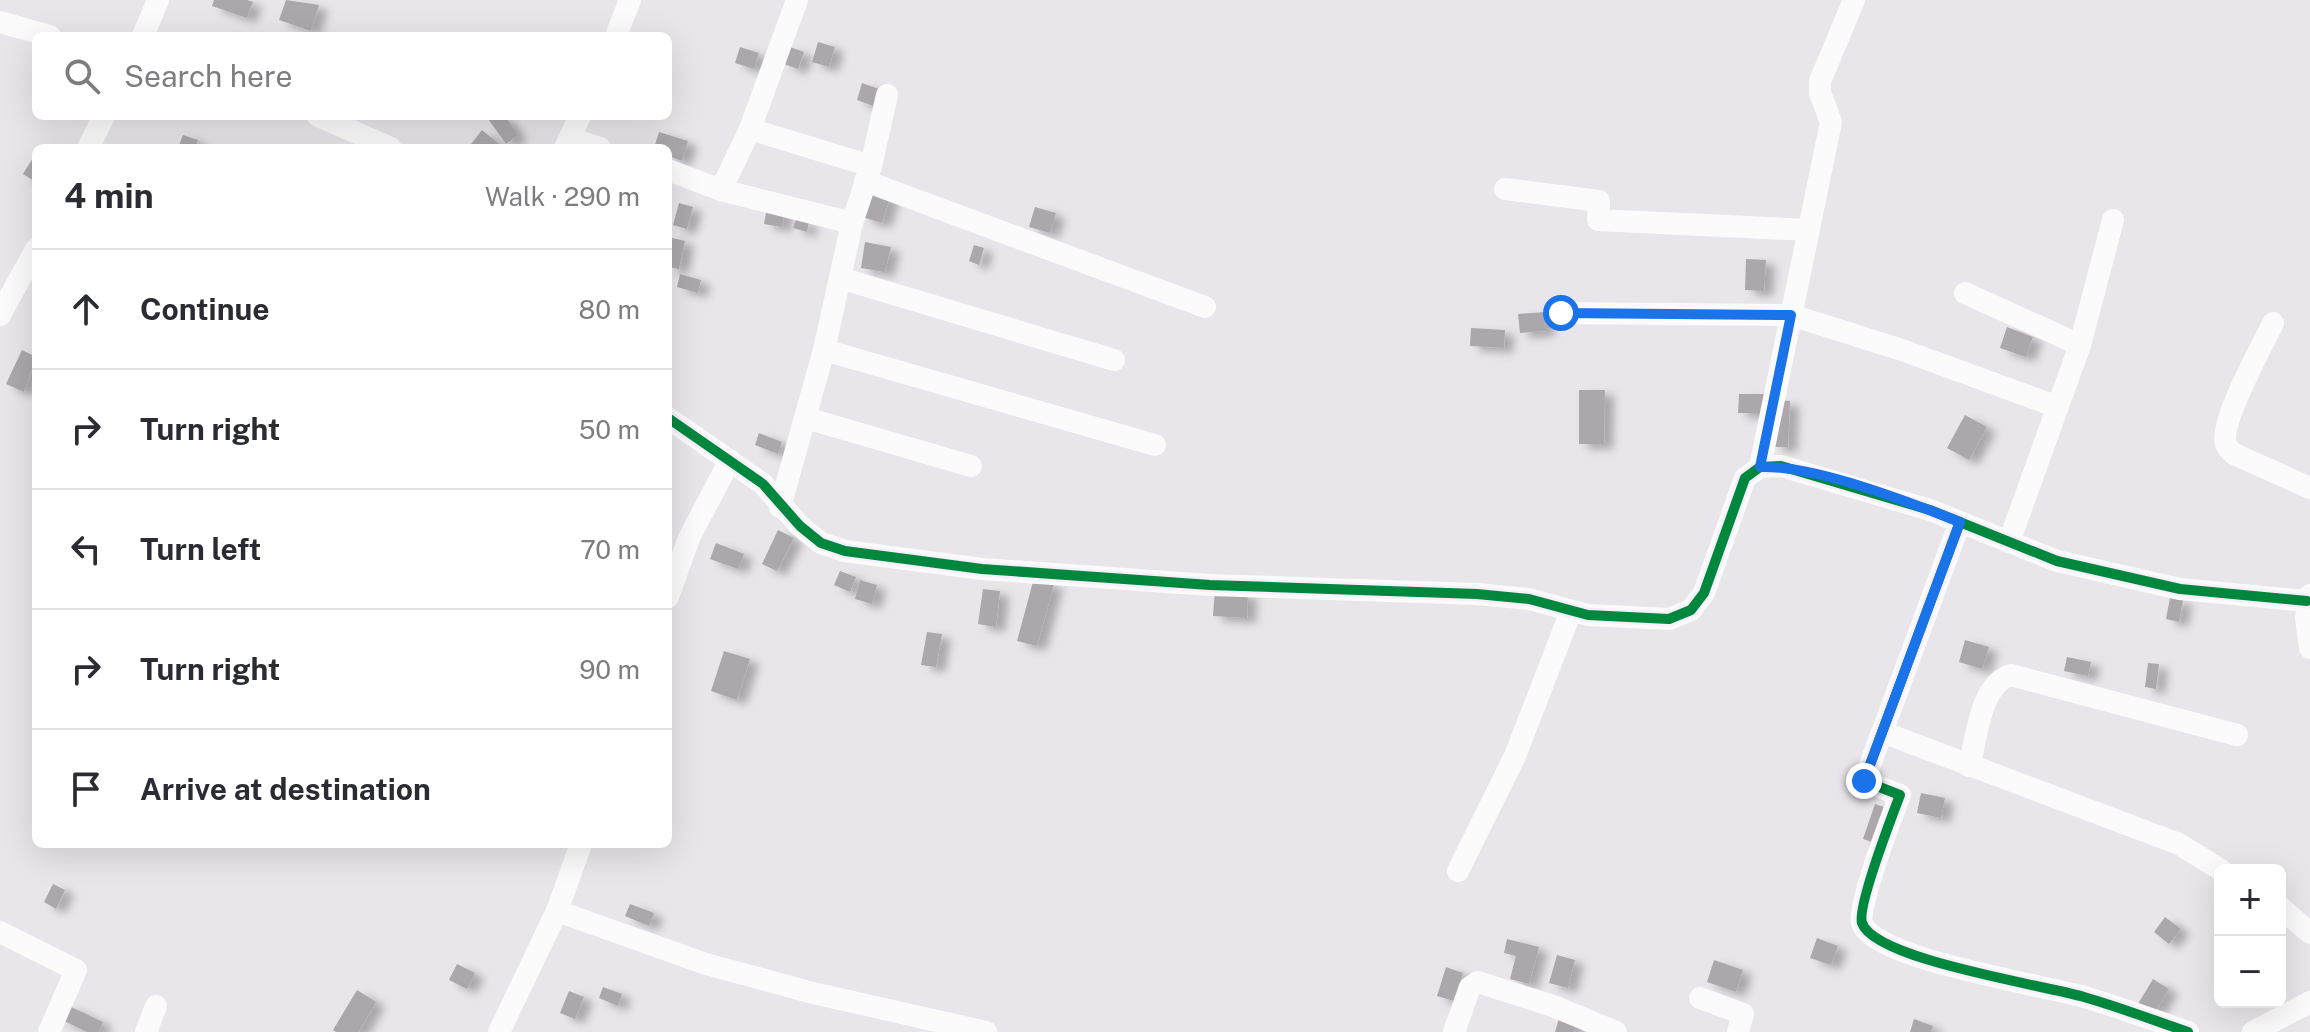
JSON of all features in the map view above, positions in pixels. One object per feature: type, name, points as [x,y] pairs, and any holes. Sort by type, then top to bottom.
[{"type":"street","points":[[148,32],[158,0]]},
{"type":"street","points":[[618,32],[630,0]]},
{"type":"street","points":[[721,190],[750,129],[797,0]]},
{"type":"street","points":[[1760,467],[1831,122],[1820,93],[1820,81],[1854,0]]},
{"type":"street","points":[[0,22],[36,32]]},
{"type":"street","points":[[780,507],[824,350],[852,223],[887,95]]},
{"type":"street","points":[[90,144],[102,120]]},
{"type":"street","points":[[327,120],[382,144]]},
{"type":"street","points":[[567,143],[578,120]]},
{"type":"street","points":[[750,129],[1205,307]]},
{"type":"street","points":[[672,174],[721,190],[852,223]]},
{"type":"street","points":[[1505,189],[1599,201],[1598,220],[1809,230]]},
{"type":"street","points":[[2009,542],[2080,345],[2113,220]]},
{"type":"street","points":[[0,315],[32,256]]},
{"type":"street","points":[[840,278],[1114,360]]},
{"type":"street","points":[[1965,293],[2080,345]]},
{"type":"street","points":[[1561,313],[1791,315],[1902,350],[2058,407]]},
{"type":"street","points":[[2273,323],[2234,408],[2225,433],[2226,446],[2234,454],[2310,488]]},
{"type":"street","points":[[824,350],[1155,445]]},
{"type":"street","points":[[806,418],[971,466]]},
{"type":"street","points":[[672,421],[763,484],[780,507],[821,543],[884,559],[1210,585],[1477,594],[1529,599],[1588,615],[1669,619],[1691,610],[1704,593],[1745,478],[1760,467],[1781,466],[1960,522],[2057,561],[2180,589],[2308,598],[2310,648]]},
{"type":"street","points":[[672,586],[689,538],[730,460]]},
{"type":"street","points":[[1960,522],[1864,781],[1900,795],[1861,919],[1870,936],[1907,953],[1988,976],[2082,996],[2188,1032]]},
{"type":"street","points":[[1458,871],[1515,756],[1571,611]]},
{"type":"street","points":[[1969,766],[1989,691],[1999,679],[2011,675],[2237,735]]},
{"type":"street","points":[[1882,732],[2179,844],[2214,866]]},
{"type":"street","points":[[499,1032],[557,911],[580,848]]},
{"type":"street","points":[[557,911],[706,964],[960,1029],[986,1032]]},
{"type":"street","points":[[2286,912],[2310,933]]},
{"type":"street","points":[[0,932],[76,970],[49,1032]]},
{"type":"street","points":[[1454,1032],[1470,987],[1478,982],[1553,1006],[1616,1032]]},
{"type":"street","points":[[1700,998],[1743,1014],[1738,1032]]},
{"type":"street","points":[[2253,1032],[2310,1002]]},
{"type":"street","points":[[146,1032],[156,1006]]},
{"type":"building","points":[[214,0],[253,2],[247,18],[212,6]]},
{"type":"building","points":[[286,0],[319,5],[311,31],[279,20]]},
{"type":"building","points":[[818,42],[835,47],[829,67],[812,62]]},
{"type":"building","points":[[740,47],[759,53],[754,69],[735,63]]},
{"type":"building","points":[[790,47],[804,52],[798,69],[784,64]]},
{"type":"building","points":[[862,83],[879,89],[873,106],[857,100]]},
{"type":"building","points":[[489,120],[508,120],[518,135],[506,144]]},
{"type":"building","points":[[482,130],[499,144],[471,144]]},
{"type":"building","points":[[659,132],[688,141],[682,161],[672,157],[672,144],[655,144]]},
{"type":"building","points":[[183,135],[198,140],[196,144],[180,144]]},
{"type":"building","points":[[32,159],[32,180],[23,174]]},
{"type":"building","points":[[871,189],[891,195],[882,223],[862,217]]},
{"type":"building","points":[[679,203],[693,207],[687,229],[673,225]]},
{"type":"building","points":[[767,207],[785,210],[782,227],[764,224]]},
{"type":"building","points":[[1035,207],[1056,213],[1050,233],[1029,227]]},
{"type":"building","points":[[796,219],[809,222],[807,232],[793,228]]},
{"type":"building","points":[[672,238],[685,241],[679,269],[672,268]]},
{"type":"building","points":[[865,242],[891,247],[885,272],[861,268]]},
{"type":"building","points":[[974,245],[984,248],[979,265],[969,261]]},
{"type":"building","points":[[1746,259],[1766,260],[1764,291],[1745,290]]},
{"type":"building","points":[[680,274],[701,280],[698,293],[677,287]]},
{"type":"building","points":[[1545,312],[1546,331],[1520,333],[1518,314]]},
{"type":"building","points":[[2007,327],[2033,337],[2026,357],[2000,348]]},
{"type":"building","points":[[1471,328],[1505,330],[1504,348],[1470,346]]},
{"type":"building","points":[[22,350],[32,355],[32,369],[24,392],[6,384]]},
{"type":"building","points":[[1579,390],[1605,390],[1604,444],[1579,444]]},
{"type":"building","points":[[1739,394],[1765,394],[1765,413],[1738,413]]},
{"type":"building","points":[[1775,400],[1790,401],[1788,447],[1774,447]]},
{"type":"building","points":[[1965,415],[1987,427],[1969,460],[1947,448]]},
{"type":"building","points":[[759,433],[782,442],[778,454],[755,445]]},
{"type":"building","points":[[778,530],[794,538],[777,571],[762,564]]},
{"type":"building","points":[[716,543],[744,554],[738,569],[710,559]]},
{"type":"building","points":[[840,571],[856,577],[850,592],[834,585]]},
{"type":"building","points":[[1034,578],[1054,584],[1037,646],[1017,641]]},
{"type":"building","points":[[860,580],[877,585],[872,604],[855,599]]},
{"type":"building","points":[[983,589],[1000,591],[996,627],[978,624]]},
{"type":"building","points":[[1215,590],[1248,593],[1247,618],[1213,616]]},
{"type":"building","points":[[2170,598],[2183,600],[2179,622],[2166,619]]},
{"type":"building","points":[[927,632],[942,634],[936,667],[921,665]]},
{"type":"building","points":[[1965,640],[1989,647],[1982,669],[1959,662]]},
{"type":"building","points":[[724,651],[750,659],[737,700],[711,691]]},
{"type":"building","points":[[2067,657],[2091,662],[2088,676],[2064,671]]},
{"type":"building","points":[[2148,663],[2159,664],[2156,689],[2145,687]]},
{"type":"building","points":[[1921,793],[1945,798],[1941,818],[1917,813]]},
{"type":"building","points":[[1875,804],[1887,808],[1875,843],[1863,839]]},
{"type":"building","points":[[53,884],[65,890],[56,909],[44,902]]},
{"type":"building","points":[[630,904],[654,913],[649,926],[625,916]]},
{"type":"building","points":[[2165,917],[2181,929],[2169,944],[2154,932]]},
{"type":"building","points":[[1817,938],[1838,946],[1831,965],[1810,958]]},
{"type":"building","points":[[1507,939],[1539,947],[1529,984],[1510,979],[1516,956],[1504,953]]},
{"type":"building","points":[[1557,955],[1575,960],[1568,988],[1549,983]]},
{"type":"building","points":[[1714,960],[1743,970],[1736,992],[1707,982]]},
{"type":"building","points":[[457,964],[475,973],[467,989],[449,980]]},
{"type":"building","points":[[1446,967],[1463,973],[1454,1001],[1437,996]]},
{"type":"building","points":[[2153,979],[2169,989],[2154,1014],[2138,1004]]},
{"type":"building","points":[[603,987],[622,994],[618,1006],[599,998]]},
{"type":"building","points":[[357,990],[376,1002],[359,1032],[336,1032],[333,1030]]},
{"type":"building","points":[[569,991],[584,997],[575,1019],[560,1013]]},
{"type":"building","points":[[67,1005],[103,1022],[99,1032],[87,1032],[60,1019]]},
{"type":"building","points":[[1560,1015],[1577,1019],[1574,1032],[1555,1032]]},
{"type":"building","points":[[1914,1019],[1933,1026],[1931,1032],[1910,1032]]},
{"type":"cycle path","points":[[672,421],[763,484],[800,526],[821,543],[845,551],[982,569],[1210,585],[1477,594],[1529,599],[1588,615],[1669,619],[1691,610],[1704,593],[1745,478],[1760,467],[1781,466],[1930,510],[2057,561],[2180,589],[2307,601]]},
{"type":"cycle path","points":[[1960,522],[1864,781],[1900,795],[1870,881],[1862,923],[1874,936],[1927,960],[2084,997],[2188,1032]]},
{"type":"route","points":[[1561,313],[1791,315],[1760,467],[1781,466],[1824,477],[1960,522],[1864,781]]}]
